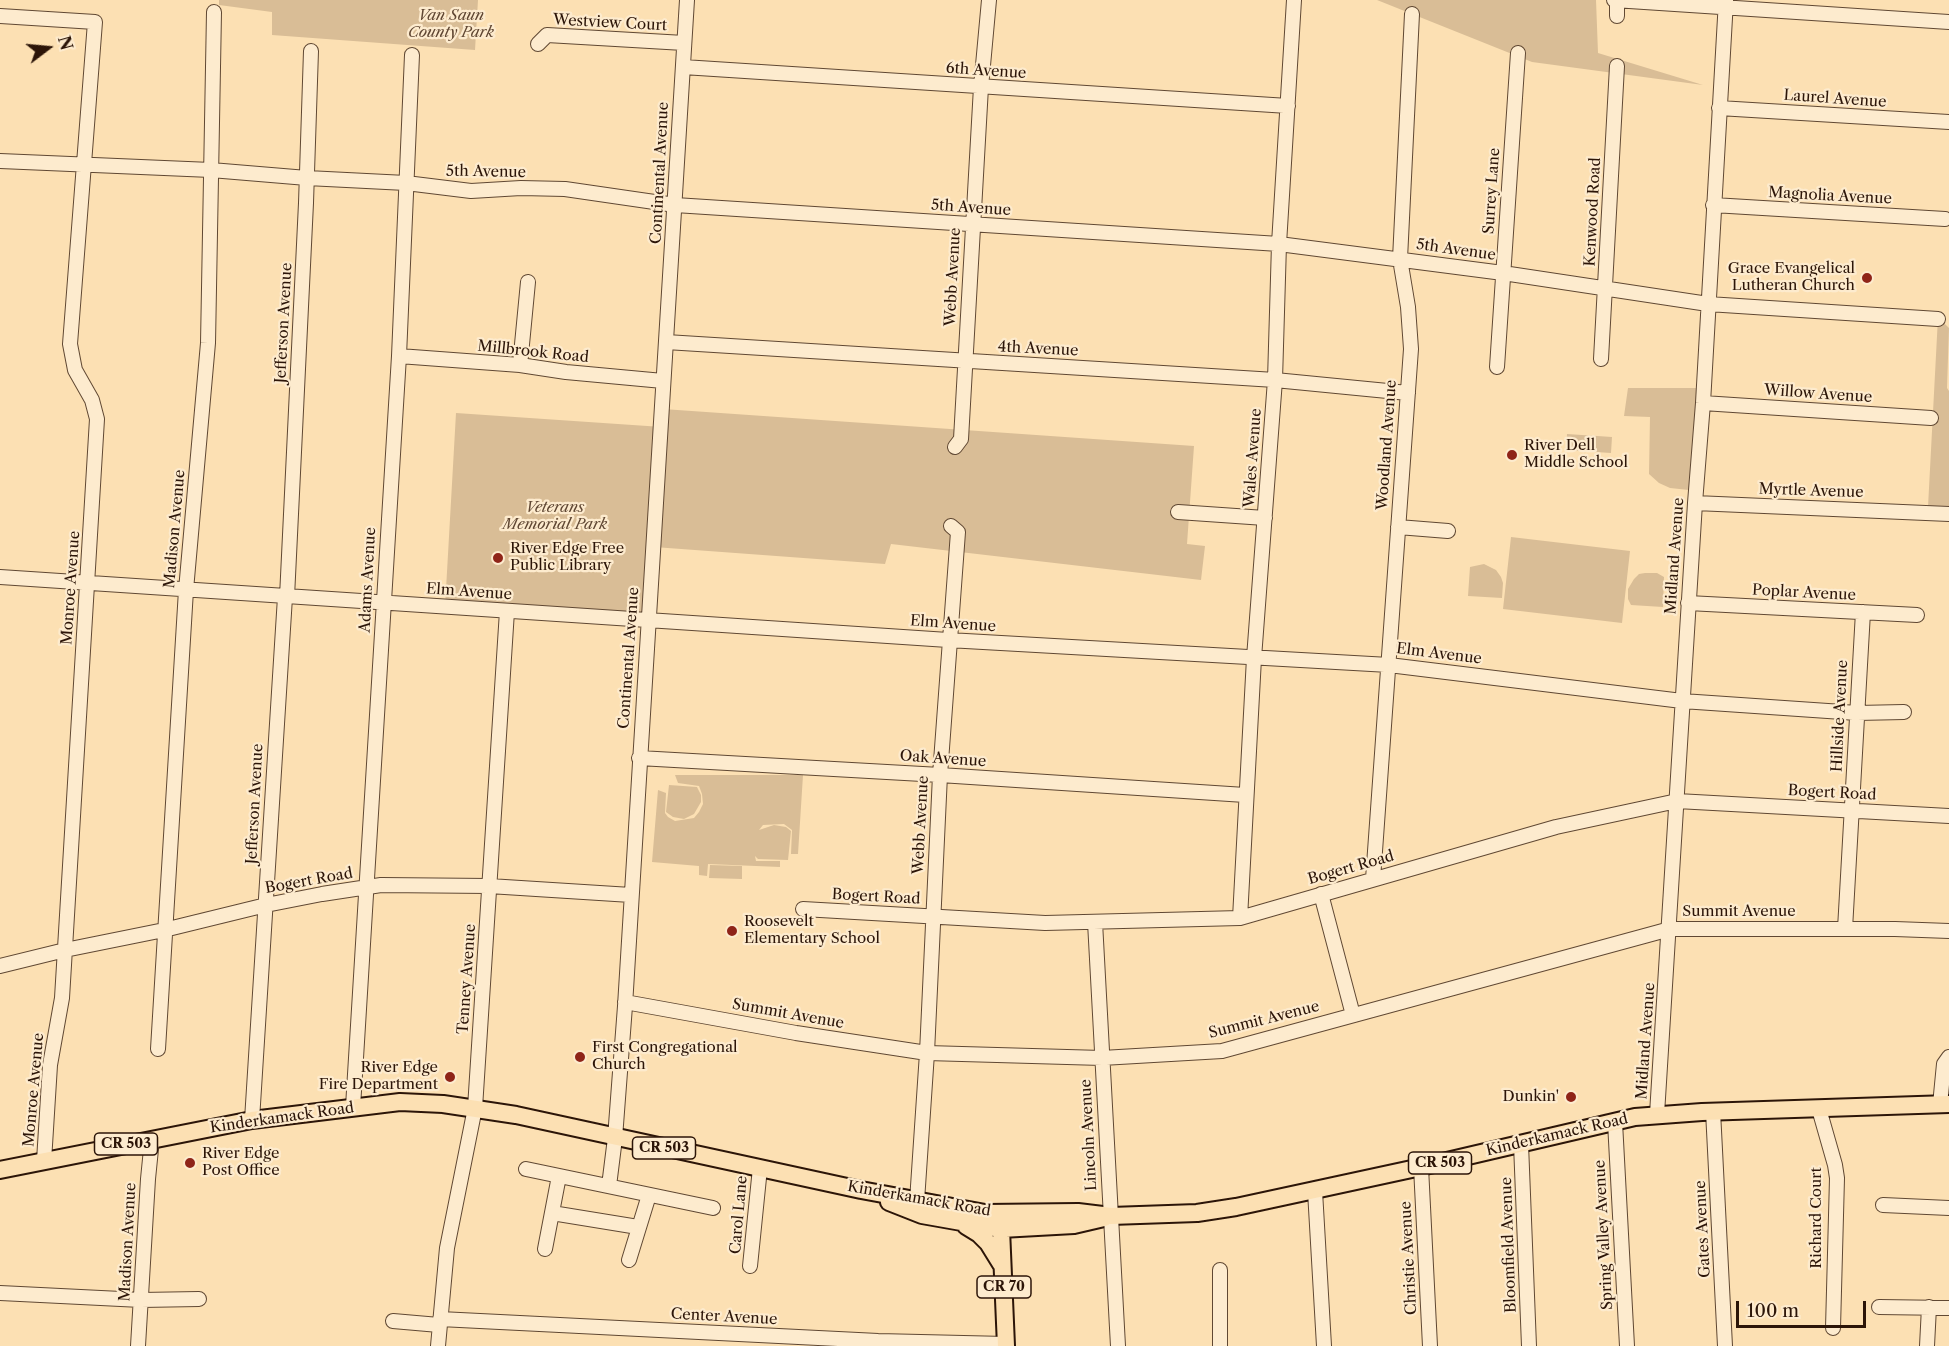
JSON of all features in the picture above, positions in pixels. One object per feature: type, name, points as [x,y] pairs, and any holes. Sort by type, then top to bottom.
[{"type":"main road","name":"Kinderkamack Road","points":[[0,1170],[252,1120],[400,1102],[475,1108],[571,1126],[615,1138],[861,1190],[985,1213],[1078,1212],[1111,1216],[1197,1213],[1236,1207],[1658,1114],[1945,1105]]},
{"type":"main road","points":[[861,1190],[909,1211],[960,1223],[1001,1229],[1089,1223],[1111,1216]]},
{"type":"main road","points":[[916,1201],[932,1216]]},
{"type":"main road","points":[[960,1223],[979,1234],[988,1243],[1003,1268]]},
{"type":"main road","points":[[1003,1268],[1006,1256],[1013,1244],[1034,1228]]},
{"type":"main road","name":"CR 70","points":[[1001,1229],[1006,1345]]},
{"type":"street","name":"Continental Avenue","points":[[609,1186],[626,1002],[639,758],[687,0]]},
{"type":"street","name":"Webb Avenue","points":[[955,447],[961,439],[981,87],[989,0]]},
{"type":"street","name":"Wales Avenue","points":[[1240,918],[1245,795],[1275,380],[1280,243],[1294,0]]},
{"type":"street","points":[[1617,16],[1616,0],[1726,3],[1949,22]]},
{"type":"street","name":"Midland Avenue","points":[[1658,1114],[1726,3]]},
{"type":"street","name":"Madison Avenue","points":[[158,1049],[186,590],[208,343],[213,12]]},
{"type":"street","name":"Woodland Avenue","points":[[1373,879],[1408,393],[1410,338],[1408,307],[1400,259],[1412,14]]},
{"type":"street","name":"Monroe Avenue","points":[[0,16],[95,22],[70,344],[75,370],[92,400],[97,419],[62,998],[50,1065],[44,1161]]},
{"type":"street","name":"Westview Court","points":[[538,44],[547,35],[684,44]]},
{"type":"street","name":"Jefferson Avenue","points":[[252,1120],[286,597],[307,178],[311,51]]},
{"type":"street","name":"Surrey Lane","points":[[1497,367],[1518,53]]},
{"type":"street","name":"Adams Avenue","points":[[353,1107],[399,356],[412,56]]},
{"type":"street","name":"Kenwood Road","points":[[1601,359],[1617,66]]},
{"type":"street","name":"6th Avenue","points":[[683,67],[1288,106]]},
{"type":"street","name":"Laurel Avenue","points":[[1719,108],[1949,123]]},
{"type":"street","name":"5th Avenue","points":[[0,161],[211,170],[406,183],[471,191],[521,188],[565,189],[675,205],[1280,243],[1708,304],[1938,319]]},
{"type":"street","name":"Magnolia Avenue","points":[[1713,205],[1945,219]]},
{"type":"street","points":[[520,365],[528,282]]},
{"type":"street","name":"4th Avenue","points":[[666,342],[1275,380],[1408,393]]},
{"type":"street","name":"Millbrook Road","points":[[399,356],[520,365],[575,373],[663,381]]},
{"type":"street","name":"Willow Avenue","points":[[1703,403],[1931,418]]},
{"type":"street","name":"Myrtle Avenue","points":[[1695,503],[1949,514]]},
{"type":"street","points":[[1178,512],[1265,518]]},
{"type":"street","name":"Webb Avenue","points":[[916,1201],[927,1053],[939,774],[958,532],[951,526]]},
{"type":"street","points":[[1398,527],[1448,531]]},
{"type":"street","name":"Elm Avenue","points":[[0,577],[948,640],[1389,665],[1682,702],[1857,713],[1904,712]]},
{"type":"street","name":"Poplar Avenue","points":[[1688,603],[1917,615]]},
{"type":"street","name":"Tenney Avenue","points":[[438,1346],[447,1248],[475,1108],[507,611]]},
{"type":"street","name":"Hillside Avenue","points":[[1845,929],[1863,612]]},
{"type":"street","name":"Oak Avenue","points":[[639,758],[939,774],[1245,795]]},
{"type":"street","name":"Bogert Road","points":[[803,909],[1045,923],[1240,918],[1556,827],[1677,801],[1949,816]]},
{"type":"street","name":"Bogert Road","points":[[0,966],[266,905],[366,888],[430,885],[489,886],[631,895]]},
{"type":"street","points":[[1321,894],[1353,1015]]},
{"type":"street","name":"Lincoln Avenue","points":[[1095,921],[1118,1346]]},
{"type":"street","name":"Summit Avenue","points":[[626,1002],[795,1033],[927,1053],[1102,1058],[1222,1051],[1670,929],[1949,931]]},
{"type":"street","points":[[1945,1105],[1946,1061]]},
{"type":"street","name":"Richard Court","points":[[1819,1109],[1837,1178],[1833,1328]]},
{"type":"street","name":"Gates Avenue","points":[[1713,1111],[1725,1346]]},
{"type":"street","name":"Spring Valley Avenue","points":[[1615,1122],[1627,1346]]},
{"type":"street","name":"Madison Avenue","points":[[138,1346],[147,1185],[152,1139]]},
{"type":"street","name":"Bloomfield Avenue","points":[[1521,1144],[1529,1346]]},
{"type":"street","name":"Christie Avenue","points":[[1421,1167],[1430,1346]]},
{"type":"street","name":"Carol Lane","points":[[750,1266],[760,1168]]},
{"type":"street","points":[[526,1169],[713,1208]]},
{"type":"street","points":[[545,1249],[559,1176]]},
{"type":"street","points":[[1316,1191],[1324,1346]]},
{"type":"street","points":[[629,1260],[648,1195]]},
{"type":"street","points":[[1883,1205],[1949,1208]]},
{"type":"street","points":[[552,1213],[638,1227]]},
{"type":"street","points":[[1220,1270],[1220,1346]]},
{"type":"street","points":[[0,1293],[141,1300],[199,1299]]},
{"type":"street","points":[[1879,1306],[1949,1308]]},
{"type":"street","points":[[1927,1346],[1929,1307]]},
{"type":"street","name":"Center Avenue","points":[[393,1321],[878,1343],[1006,1345]]},
{"type":"green space","name":"Van Saun County Park","points":[[219,0],[478,0],[475,50],[272,35],[272,12],[219,5]]},
{"type":"green space","points":[[1377,0],[1596,0],[1598,53],[1703,85],[1532,62]]},
{"type":"green space","points":[[1938,317],[1949,328],[1947,388],[1949,391],[1949,511],[1928,507]]},
{"type":"green space","points":[[1628,388],[1697,388],[1689,490],[1670,488],[1659,483],[1649,474],[1650,417],[1624,416]]},
{"type":"green space","name":"Veterans Memorial Park","points":[[663,409],[1194,446],[1187,544],[1205,546],[1201,580],[891,544],[885,564],[654,547],[649,618],[445,607],[456,413],[662,427]]},
{"type":"green space","points":[[1567,434],[1612,437],[1611,453],[1566,450]]},
{"type":"green space","points":[[1511,537],[1630,551],[1622,623],[1503,609]]},
{"type":"green space","points":[[1484,564],[1496,570],[1501,577],[1502,598],[1468,596],[1470,567]]},
{"type":"green space","points":[[1657,573],[1664,577],[1663,607],[1631,605],[1628,599],[1628,589],[1639,574]]},
{"type":"green space","points":[[675,775],[803,775],[798,854],[791,854],[792,830],[784,824],[763,825],[759,830],[774,825],[786,827],[791,831],[788,860],[758,859],[755,856],[756,861],[780,861],[780,867],[708,864],[707,876],[699,875],[699,866],[652,862],[658,790],[666,793],[665,813],[675,821],[694,818],[703,804],[699,786],[678,783]]},
{"type":"green space","points":[[669,785],[697,787],[701,795],[701,802],[694,814],[684,819],[673,817],[666,812]]},
{"type":"green space","points":[[710,865],[742,866],[742,879],[709,878]]},
{"type":"place","name":"Grace Evangelical Lutheran Church","points":[[1867,278]]},
{"type":"place","name":"River Dell Middle School","points":[[1512,455]]},
{"type":"place","name":"River Edge Free Public Library","points":[[498,558]]},
{"type":"place","name":"Roosevelt Elementary School","points":[[732,931]]},
{"type":"place","name":"First Congregational Church","points":[[580,1057]]},
{"type":"place","name":"River Edge Fire Department","points":[[450,1077]]},
{"type":"place","name":"Dunkin'","points":[[1571,1097]]},
{"type":"place","name":"River Edge Post Office","points":[[190,1163]]}]
